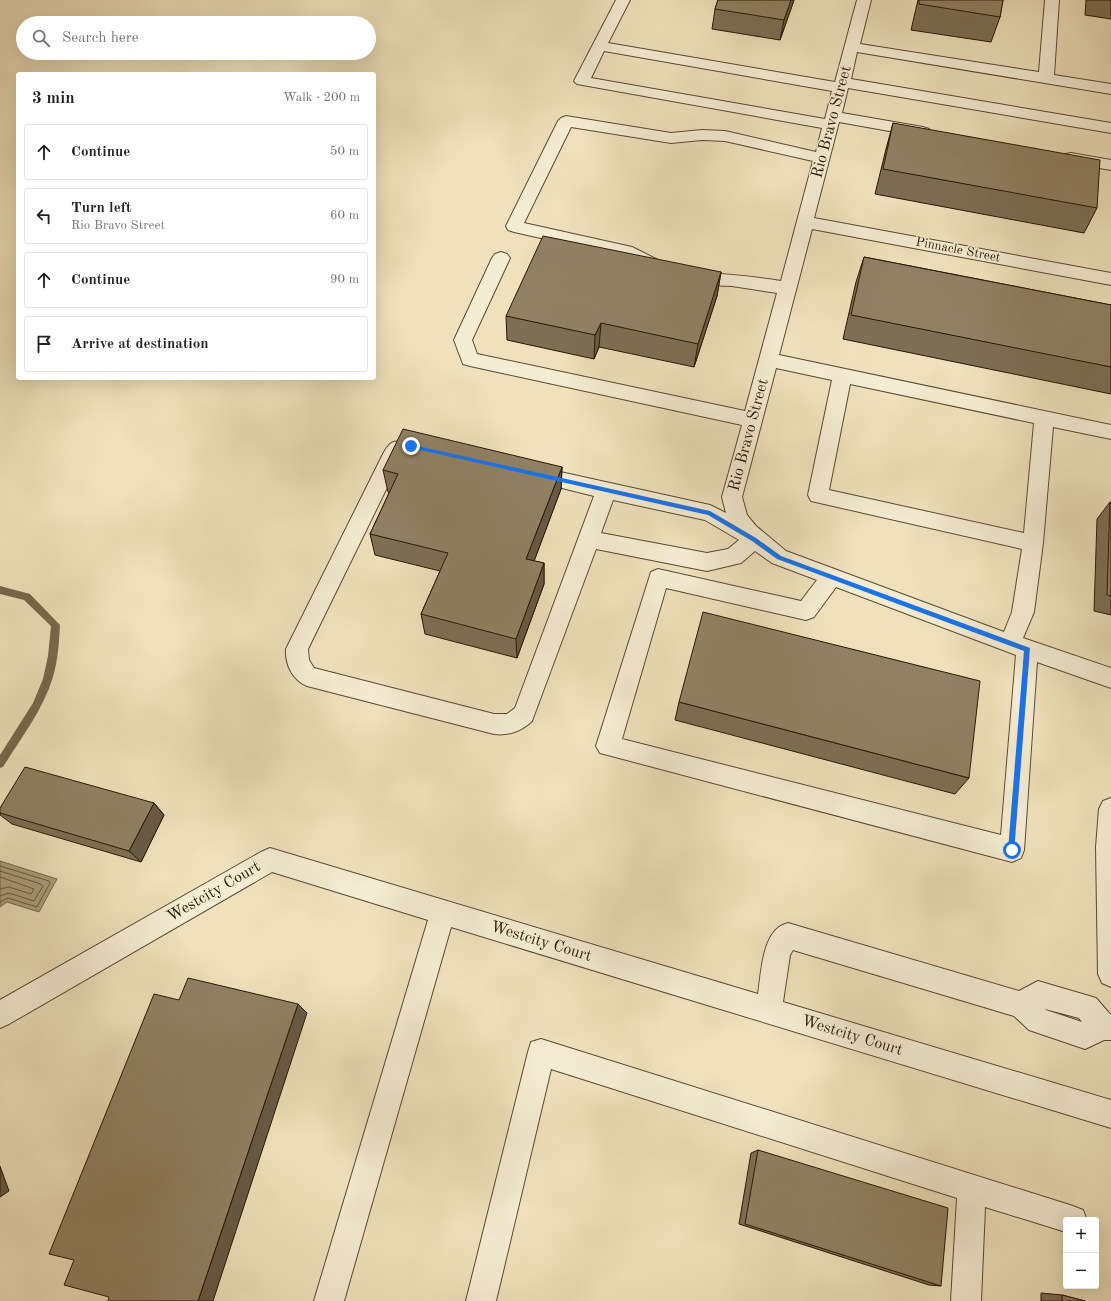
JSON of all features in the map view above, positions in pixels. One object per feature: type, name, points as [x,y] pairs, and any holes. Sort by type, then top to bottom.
[{"type":"street","points":[[623,0],[582,81],[832,121],[941,135]]},
{"type":"street","name":"Rio Bravo Street","points":[[864,0],[732,497],[738,520],[754,539],[779,557],[1019,647],[1111,678]]},
{"type":"street","points":[[1046,78],[1052,0]]},
{"type":"street","points":[[600,46],[1111,128]]},
{"type":"street","points":[[851,47],[1111,89]]},
{"type":"street","points":[[788,288],[732,280],[700,279],[673,273],[626,251],[514,226],[566,120],[670,138],[702,135],[725,136],[822,158]]},
{"type":"street","points":[[1057,155],[1111,164]]},
{"type":"street","name":"Pinnacle Street","points":[[806,222],[1111,279]]},
{"type":"street","points":[[501,258],[463,340],[470,359],[752,420]]},
{"type":"street","points":[[769,360],[1111,432]]},
{"type":"street","points":[[842,375],[818,495],[1032,543]]},
{"type":"street","points":[[831,577],[806,611],[658,578],[608,746],[1012,850],[1019,647],[1032,543],[1044,418]]},
{"type":"street","points":[[419,448],[403,446],[397,448],[393,454],[297,649],[296,659],[300,668],[307,676],[494,724],[502,725],[515,722],[524,714],[606,491]]},
{"type":"street","points":[[512,469],[710,513],[754,539],[734,557],[707,562],[589,539]]},
{"type":"street","points":[[1111,809],[1109,849],[1111,974]]},
{"type":"street","name":"Westcity Court","points":[[0,1015],[270,860],[1111,1114]]},
{"type":"street","points":[[329,1301],[443,912]]},
{"type":"street","points":[[768,1010],[778,950],[788,936],[1022,1005],[1038,1021],[1085,1036],[1106,1027]]},
{"type":"street","points":[[481,1301],[541,1052],[1064,1217]]},
{"type":"street","points":[[966,1301],[972,1188]]},
{"type":"water","points":[[0,861],[57,879],[39,912],[7,902],[0,907]]},
{"type":"building","points":[[718,0],[791,0],[784,20],[715,9]]},
{"type":"building","points":[[919,0],[1003,0],[1000,17],[919,4]]},
{"type":"building","points":[[893,123],[1100,160],[1097,208],[883,169]]},
{"type":"building","points":[[543,236],[721,272],[698,344],[601,323],[595,335],[506,316]]},
{"type":"building","points":[[864,257],[1111,305],[1111,367],[851,315]]},
{"type":"building","points":[[403,429],[562,467],[526,559],[544,563],[516,639],[421,614],[448,553],[370,534],[398,474],[383,470]]},
{"type":"building","points":[[1111,502],[1111,596],[1107,595]]},
{"type":"building","points":[[703,612],[980,681],[969,778],[679,702]]},
{"type":"building","points":[[25,767],[154,803],[129,851],[0,813],[0,808]]},
{"type":"building","points":[[188,978],[298,1004],[198,1301],[108,1301],[109,1297],[64,1285],[74,1260],[49,1254],[154,994],[179,1000]]},
{"type":"building","points":[[758,1150],[948,1208],[941,1286],[745,1224]]},
{"type":"building","points":[[1062,1295],[1085,1301],[1062,1301]]},
{"type":"waterway","points":[[0,590],[27,597],[56,625],[54,648],[48,679],[30,716],[0,764]]},
{"type":"route","points":[[411,446],[606,491],[710,513],[754,539],[779,557],[1027,650],[1012,850]]}]
